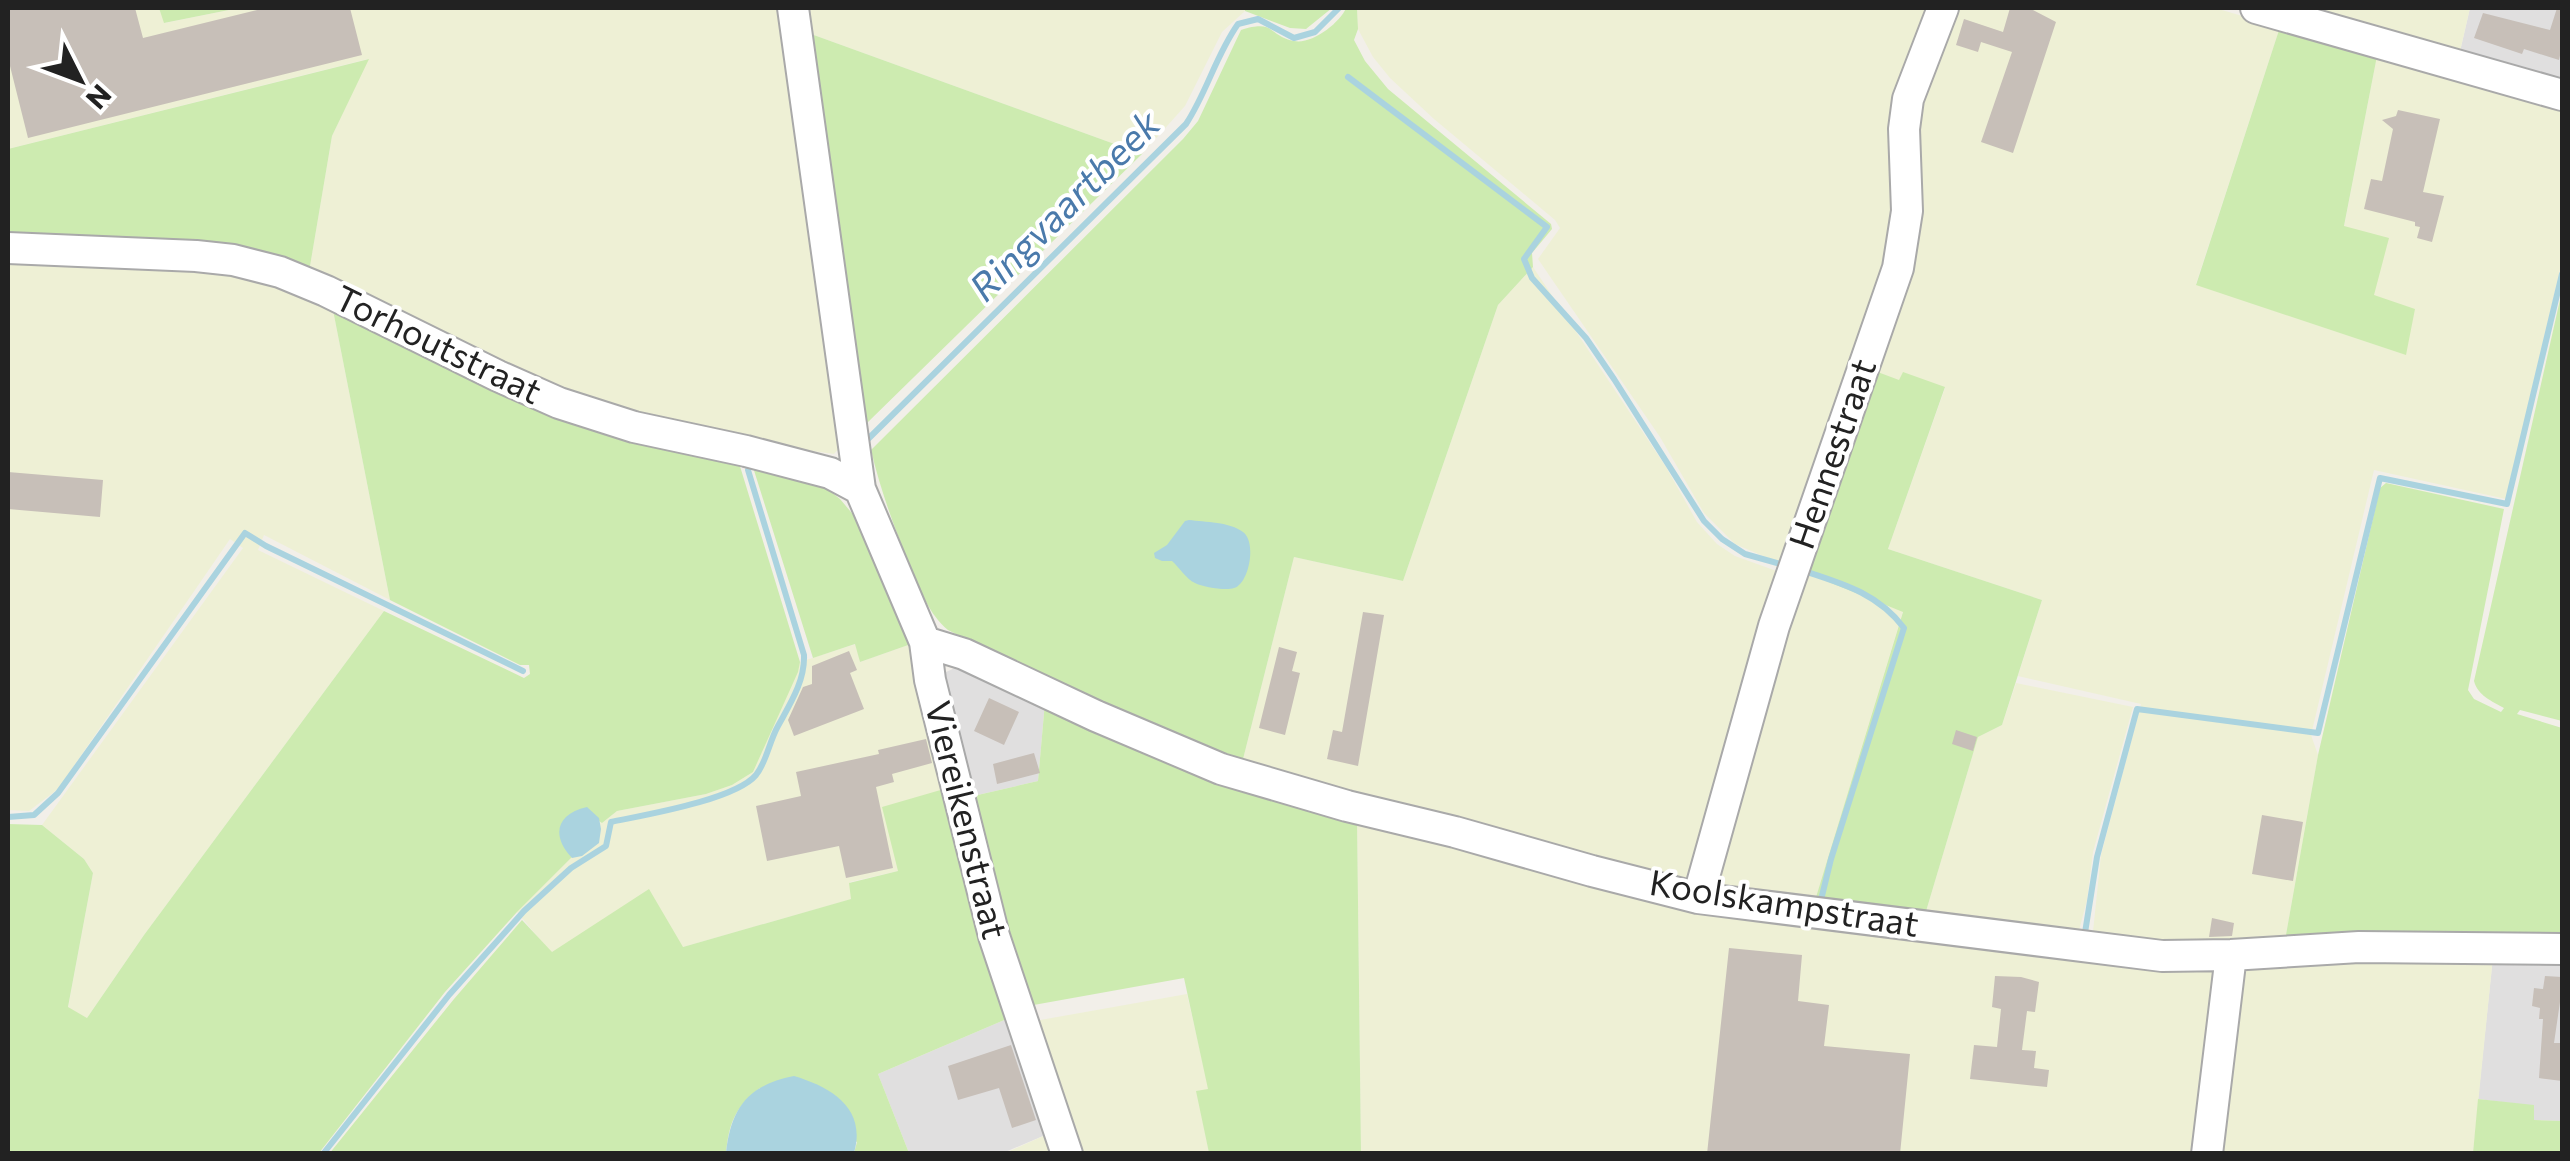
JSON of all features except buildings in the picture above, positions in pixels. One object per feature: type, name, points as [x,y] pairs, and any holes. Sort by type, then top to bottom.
[{"type":"street","name":"Viereikenstraat","points":[[793,8],[860,489],[925,642],[930,680],[994,936],[1067,1154]]},
{"type":"street","name":"Hennestraat","points":[[1698,898],[1774,626],[1898,268],[1907,211],[1904,129],[1908,100],[1943,8]]},
{"type":"street","points":[[2256,8],[2562,94]]},
{"type":"street","name":"Torhoutstraat","points":[[8,248],[196,256],[280,272],[560,403],[634,427],[830,473],[860,489]]},
{"type":"street","name":"Koolskampstraat","points":[[925,642],[964,654],[1220,769],[1698,898],[2162,956],[2359,947],[2562,949]]},
{"type":"street","points":[[2207,1154],[2231,955]]},
{"type":"shaded area","points":[[2470,8],[2562,8],[2562,90],[2458,60]]},
{"type":"shaded area","points":[[957,667],[1045,702],[1038,781],[969,797],[943,680],[946,672]]},
{"type":"shaded area","points":[[2493,957],[2562,957],[2562,1121],[2533,1120],[2534,1106],[2478,1099]]},
{"type":"shaded area","points":[[1009,1018],[1050,1133],[1003,1153],[909,1153],[878,1074]]},
{"type":"green space","points":[[8,8],[159,8],[165,23],[239,8],[782,8],[841,446],[834,454],[644,421],[500,369],[309,272],[332,136],[368,59],[8,149]]},
{"type":"green space","points":[[159,8],[239,8],[164,23]]},
{"type":"green space","points":[[806,8],[1245,11],[1222,32],[1185,106],[1142,154],[811,34]]},
{"type":"green space","points":[[1245,8],[1332,8],[1306,29],[1290,28]]},
{"type":"green space","points":[[1346,8],[1357,8],[1354,40],[1388,89],[1551,224],[1552,229],[1532,253],[1533,267],[1498,305],[1403,581],[1294,557],[1241,767],[1105,709],[948,630],[919,587],[889,511],[871,450],[1183,139],[1198,121],[1241,30],[1260,26],[1286,39],[1308,40],[1324,32]]},
{"type":"green space","points":[[1357,8],[1936,8],[1892,267],[1789,567],[1735,544],[1704,513],[1660,437],[1538,259],[1560,228],[1555,220],[1390,78],[1358,29]]},
{"type":"green space","points":[[1950,8],[2215,8],[2280,27],[2196,284],[2374,295],[2344,227],[2377,56],[2562,110],[2562,261],[2506,499],[2374,470],[2311,735],[2318,755],[2284,946],[2092,941],[2101,855],[2141,704],[2018,676],[2042,600],[1888,549],[1945,388],[1903,373],[1899,381],[1875,371],[1912,117]]},
{"type":"green space","points":[[2270,8],[2470,8],[2458,60]]},
{"type":"green space","points":[[2280,27],[2377,56],[2344,226],[2389,238],[2374,295],[2415,309],[2406,355],[2196,285]]},
{"type":"green space","points":[[811,34],[1142,154],[867,423]]},
{"type":"green space","points":[[369,59],[332,136],[309,272],[8,241],[8,149]]},
{"type":"green space","points":[[8,264],[215,267],[276,279],[332,305],[390,600],[264,535],[258,550],[384,611],[87,1018],[68,1008],[93,873],[84,859],[42,825],[243,548],[230,539],[58,789],[29,811],[8,810]]},
{"type":"green space","points":[[1533,267],[1666,467],[1697,522],[1717,544],[1735,556],[1785,574],[1693,887],[1241,767],[1294,557],[1403,581],[1498,305]]},
{"type":"green space","points":[[2562,291],[2562,721],[2520,710],[2517,714],[2562,728],[2562,937],[2284,946],[2318,755],[2380,488],[2386,483],[2504,509],[2468,690],[2474,699],[2501,712],[2504,708],[2482,694],[2474,681]]},
{"type":"green space","points":[[332,305],[739,463],[800,662],[798,672],[753,772],[706,794],[617,811],[602,823],[591,816],[572,857],[445,992],[319,1153],[8,1154],[8,824],[42,825],[84,859],[93,873],[68,1007],[87,1018],[384,611],[524,678],[530,674],[529,665],[520,665],[390,600]]},
{"type":"green space","points":[[1875,371],[1899,380],[1903,372],[1945,387],[1888,549],[2042,600],[2002,725],[1978,737],[1924,918],[1813,907],[1903,612],[1804,572]]},
{"type":"green space","points":[[752,464],[816,480],[840,499],[856,518],[911,644],[860,662],[855,644],[813,658]]},
{"type":"green space","points":[[1804,572],[1903,611],[1813,907],[1711,891]]},
{"type":"green space","points":[[856,644],[860,662],[911,644],[944,789],[898,871],[850,882],[852,899],[683,947],[551,953],[517,912],[572,857],[584,814],[602,823],[617,811],[706,794],[753,772],[800,662]]},
{"type":"green space","points":[[2016,683],[2133,707],[2093,852],[2077,938],[1924,918],[1978,737],[2002,725]]},
{"type":"green space","points":[[1045,702],[1357,818],[1361,1153],[1209,1153],[1196,1091],[1208,1089],[1184,978],[1028,1006],[969,797],[1038,781]]},
{"type":"green space","points":[[944,789],[1009,1018],[878,1074],[909,1153],[854,1153],[857,1142],[760,1088],[735,1116],[726,1153],[329,1154],[522,920],[552,952],[649,889],[683,947],[851,899],[849,883],[898,871],[882,807]]},
{"type":"green space","points":[[1357,818],[1711,912],[1877,937],[2219,970],[2199,1153],[1361,1153]]},
{"type":"green space","points":[[2493,957],[2473,1153],[2215,1154],[2237,968],[2348,958]]},
{"type":"green space","points":[[1187,994],[1209,1090],[1197,1092],[1209,1153],[1079,1153],[1029,1022]]},
{"type":"green space","points":[[2478,1099],[2534,1105],[2534,1120],[2562,1121],[2562,1153],[2473,1153]]},
{"type":"green space","points":[[1050,1133],[1057,1154],[1003,1154]]},
{"type":"water","points":[[1189,520],[1231,526],[1247,537],[1249,562],[1239,585],[1226,589],[1199,584],[1172,561],[1155,558],[1154,553],[1167,545]]},
{"type":"water","points":[[587,807],[599,818],[599,843],[582,856],[572,858],[561,842],[560,827],[569,815]]},
{"type":"water","points":[[794,1076],[821,1086],[843,1102],[855,1124],[854,1153],[726,1153],[732,1123],[745,1101],[765,1086]]},
{"type":"waterway","name":"Ringvaartbeek","points":[[862,445],[1186,124],[1238,24],[1258,19],[1294,38],[1315,32],[1339,8]]},
{"type":"waterway","points":[[1348,77],[1547,227],[1524,259],[1532,278],[1586,338],[1704,521],[1745,554],[1784,565]]},
{"type":"waterway","points":[[2084,939],[2097,857],[2137,709],[2318,733],[2380,478],[2507,504],[2562,274]]},
{"type":"waterway","points":[[323,1154],[449,995],[524,911],[571,868],[606,846],[611,822],[710,799],[745,784],[760,770],[799,683],[804,655],[748,470]]},
{"type":"waterway","points":[[8,817],[34,815],[58,793],[245,533],[523,671]]},
{"type":"waterway","points":[[1801,570],[1871,598],[1904,628],[1820,904]]}]
